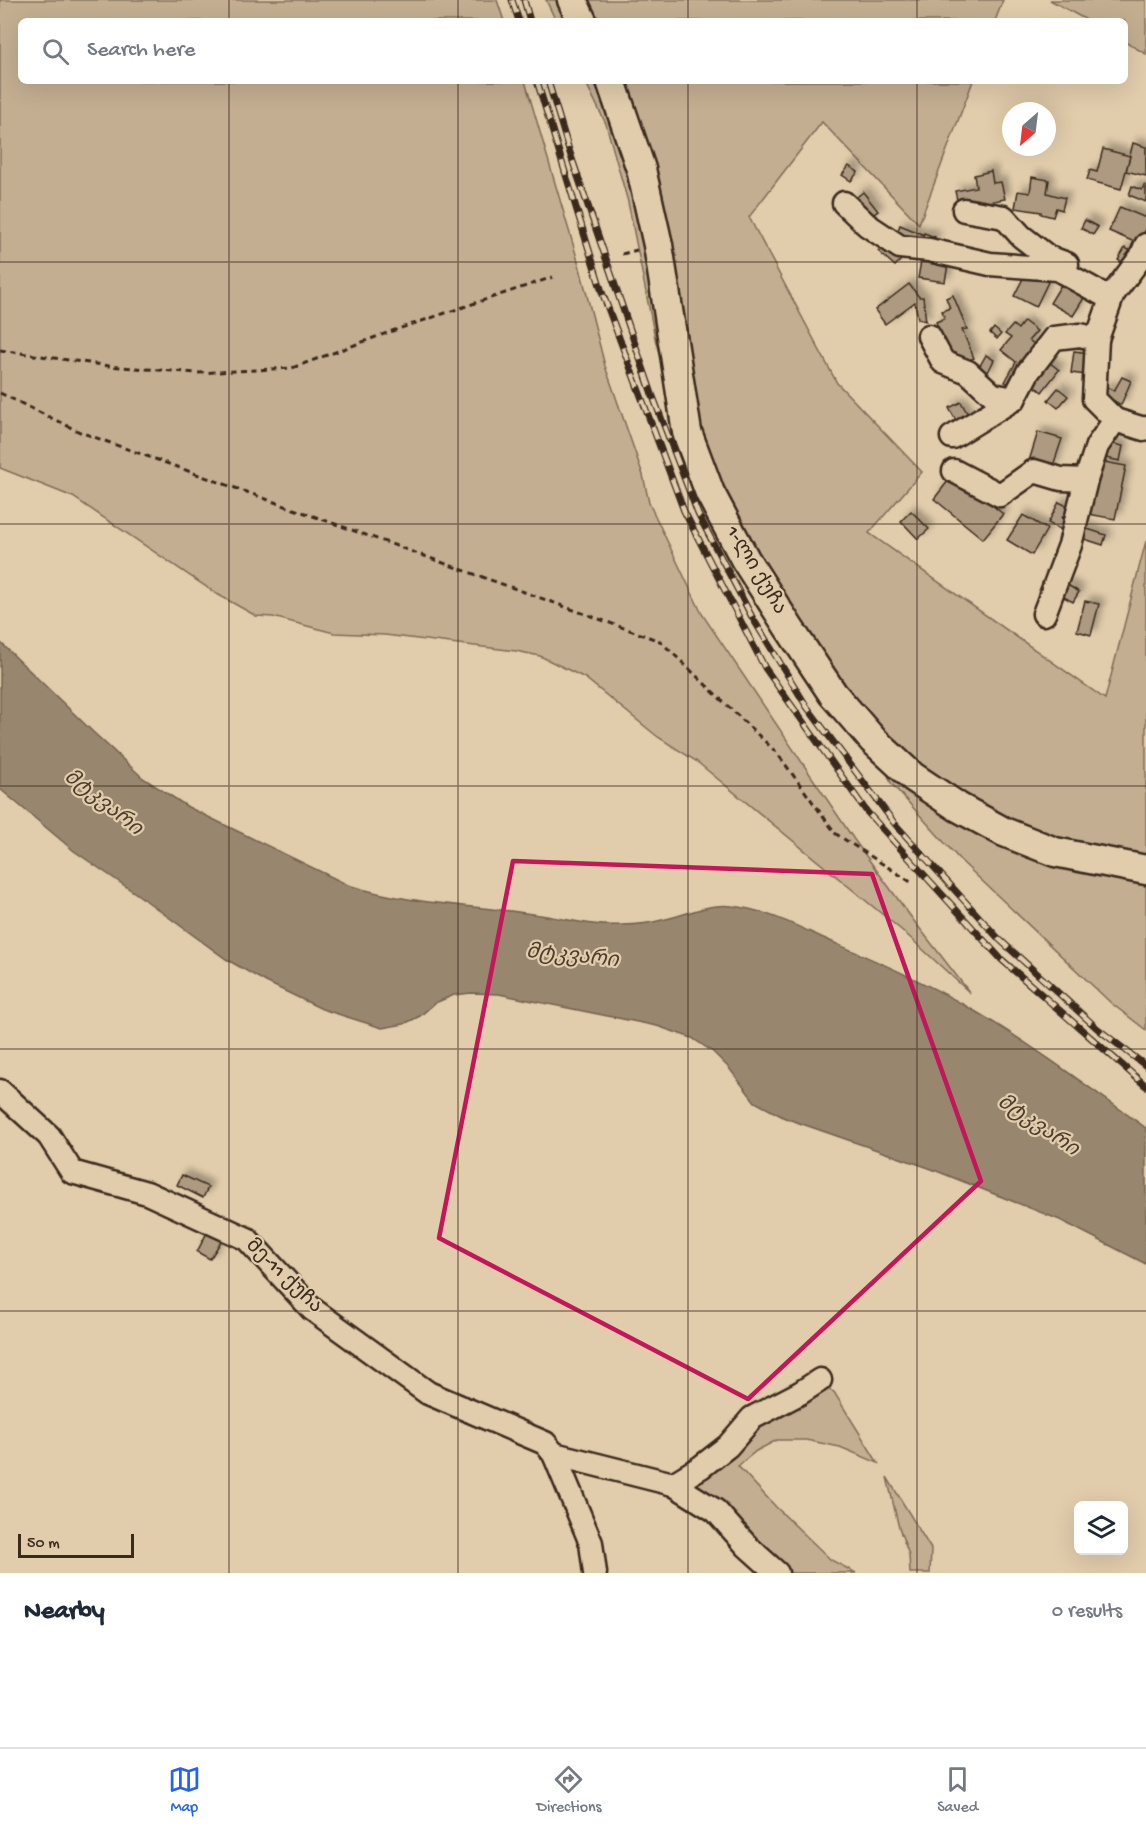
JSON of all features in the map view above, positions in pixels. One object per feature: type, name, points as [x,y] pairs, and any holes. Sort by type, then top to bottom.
[{"type":"main road","points":[[572,0],[581,18]]},
{"type":"main road","name":"1-ლი ქუჩა","points":[[611,84],[641,170],[658,245],[687,432],[710,493],[745,559],[833,694],[873,740],[913,777],[958,807],[1004,832],[1055,852],[1146,870]]},
{"type":"street","points":[[844,202],[867,225],[900,247],[929,250],[990,264],[1057,269],[1108,294]]},
{"type":"street","points":[[964,210],[1004,217],[1021,236],[1048,257],[1073,267],[1108,294]]},
{"type":"street","points":[[1146,245],[1141,257],[1108,294],[1097,339],[1094,399],[1115,420],[1146,428]]},
{"type":"street","points":[[952,437],[1014,399],[1028,372],[1054,338],[1080,335],[1097,339]]},
{"type":"street","points":[[929,336],[943,362],[968,372],[993,395],[1014,399]]},
{"type":"street","points":[[1044,614],[1070,545],[1086,480],[1098,446],[1115,420]]},
{"type":"street","points":[[954,471],[1000,495],[1034,471],[1061,479],[1086,480]]},
{"type":"street","name":"მე-11 ქუჩა","points":[[0,1091],[49,1136],[72,1172],[147,1193],[247,1239],[312,1309],[428,1393],[549,1448],[673,1484],[716,1511],[747,1546],[777,1573]]},
{"type":"street","points":[[673,1484],[701,1467],[728,1446],[752,1418],[820,1380]]},
{"type":"street","points":[[549,1448],[591,1543],[595,1573]]},
{"type":"path","points":[[0,350],[109,366],[198,373],[291,368],[553,277]]},
{"type":"path","points":[[0,393],[80,432],[660,641],[777,753],[836,834],[914,884]]},
{"type":"highlighted area","points":[[513,861],[872,874],[981,1181],[748,1399],[439,1238]]},
{"type":"shaded area","points":[[0,0],[497,0],[503,18],[18,18],[18,84],[526,84],[580,268],[605,366],[643,475],[649,503],[702,614],[855,841],[970,993],[905,933],[696,761],[658,737],[585,678],[540,656],[516,651],[385,635],[334,633],[273,617],[256,616],[217,594],[73,497],[0,468]]},
{"type":"shaded area","points":[[546,0],[1003,0],[996,18],[555,18]]},
{"type":"shaded area","points":[[1050,0],[1146,0],[1146,54],[1128,44],[1128,18],[1083,18]]},
{"type":"shaded area","points":[[586,84],[972,84],[919,224],[822,122],[749,217],[837,383],[922,472],[869,533],[1105,699],[1146,541],[1146,1030],[1111,1003],[960,860],[891,783],[884,765],[704,495],[656,343],[628,202],[606,124]]},
{"type":"shaded area","points":[[823,1387],[834,1392],[878,1463],[840,1447],[806,1440],[777,1440],[756,1451],[738,1466],[776,1507],[831,1560],[856,1573],[777,1573],[673,1484],[728,1446]]},
{"type":"shaded area","points":[[887,1477],[931,1549],[930,1573],[910,1573],[909,1555],[899,1528]]},
{"type":"water","name":"მტკვარი","points":[[0,642],[143,778],[188,807],[348,885],[419,901],[601,925],[650,923],[715,906],[744,908],[795,925],[950,997],[1035,1049],[1146,1128],[1146,1264],[1060,1220],[929,1168],[785,1118],[755,1102],[729,1068],[713,1052],[692,1038],[657,1026],[499,994],[471,993],[454,995],[435,1003],[420,1016],[404,1024],[382,1028],[322,1009],[266,982],[226,959],[74,851],[0,789]]},
{"type":"building","points":[[1133,143],[1146,147],[1146,176],[1126,171]]},
{"type":"building","points":[[1103,149],[1130,156],[1121,189],[1087,180],[1090,170],[1097,172]]},
{"type":"building","points":[[849,166],[858,172],[851,181],[842,175]]},
{"type":"building","points":[[991,171],[993,183],[1001,182],[1005,199],[972,205],[970,198],[957,200],[955,191],[976,187],[974,175]]},
{"type":"building","points":[[1032,177],[1049,180],[1047,193],[1065,198],[1062,210],[1056,208],[1053,217],[1041,214],[1041,212],[1015,208],[1018,191],[1030,193]]},
{"type":"building","points":[[1144,185],[1146,186],[1146,202],[1129,195],[1132,186],[1142,190]]},
{"type":"building","points":[[863,192],[878,211],[867,219],[852,201]]},
{"type":"building","points":[[1120,207],[1146,218],[1146,229],[1139,244],[1109,231]]},
{"type":"building","points":[[1085,220],[1098,227],[1093,235],[1081,228]]},
{"type":"building","points":[[900,225],[924,235],[919,245],[896,235]]},
{"type":"building","points":[[924,233],[935,237],[931,246],[921,242]]},
{"type":"building","points":[[887,242],[904,257],[895,266],[878,251]]},
{"type":"building","points":[[1125,248],[1135,253],[1128,266],[1118,260]]},
{"type":"building","points":[[922,255],[949,259],[945,282],[918,278]]},
{"type":"building","points":[[1027,271],[1048,282],[1036,307],[1014,296]]},
{"type":"building","points":[[1064,280],[1087,293],[1073,316],[1050,303]]},
{"type":"building","points":[[909,284],[919,297],[923,297],[926,321],[918,319],[915,302],[885,324],[875,310]]},
{"type":"building","points":[[953,295],[967,329],[962,330],[974,358],[958,365],[951,361],[936,322],[945,318],[942,311],[950,308],[946,298]]},
{"type":"building","points":[[1024,321],[1037,331],[1029,340],[1037,347],[1015,387],[1005,382],[1016,362],[1001,350],[1011,338],[1005,334],[1013,325],[1018,329]]},
{"type":"building","points":[[994,328],[1001,334],[997,339],[990,333]]},
{"type":"building","points":[[1074,351],[1089,353],[1086,375],[1071,373]]},
{"type":"building","points":[[986,355],[994,360],[986,376],[977,371]]},
{"type":"building","points":[[1045,359],[1059,370],[1042,392],[1028,381]]},
{"type":"building","points":[[1122,377],[1131,381],[1121,405],[1102,394],[1107,387],[1114,391]]},
{"type":"building","points":[[1058,388],[1068,396],[1058,408],[1048,400]]},
{"type":"building","points":[[961,402],[970,418],[958,424],[949,408]]},
{"type":"building","points":[[1038,432],[1062,439],[1052,469],[1029,461]]},
{"type":"building","points":[[1109,443],[1123,446],[1120,461],[1106,458]]},
{"type":"building","points":[[1099,461],[1126,466],[1115,519],[1088,514]]},
{"type":"building","points":[[952,476],[969,486],[1003,514],[983,539],[934,499]]},
{"type":"building","points":[[1059,502],[1069,507],[1062,518],[1068,522],[1063,531],[1048,523]]},
{"type":"building","points":[[911,511],[929,529],[918,539],[901,521]]},
{"type":"building","points":[[1023,515],[1047,529],[1032,555],[1007,540]]},
{"type":"building","points":[[1081,527],[1106,535],[1103,545],[1078,537]]},
{"type":"building","points":[[1066,584],[1079,592],[1073,602],[1060,595]]},
{"type":"building","points":[[1085,601],[1099,604],[1091,635],[1077,631]]},
{"type":"building","points":[[182,1175],[208,1187],[203,1198],[177,1185]]},
{"type":"building","points":[[210,1227],[225,1235],[210,1259],[197,1252]]},
{"type":"railway","points":[[512,0],[518,18]]},
{"type":"railway","points":[[524,0],[529,18]]},
{"type":"railway","points":[[538,84],[602,292],[684,511],[765,668],[867,812],[1001,959],[1146,1086]]},
{"type":"railway","points":[[549,84],[652,394],[698,514],[752,617],[807,707],[895,824],[999,939],[1098,1029],[1146,1066]]}]
